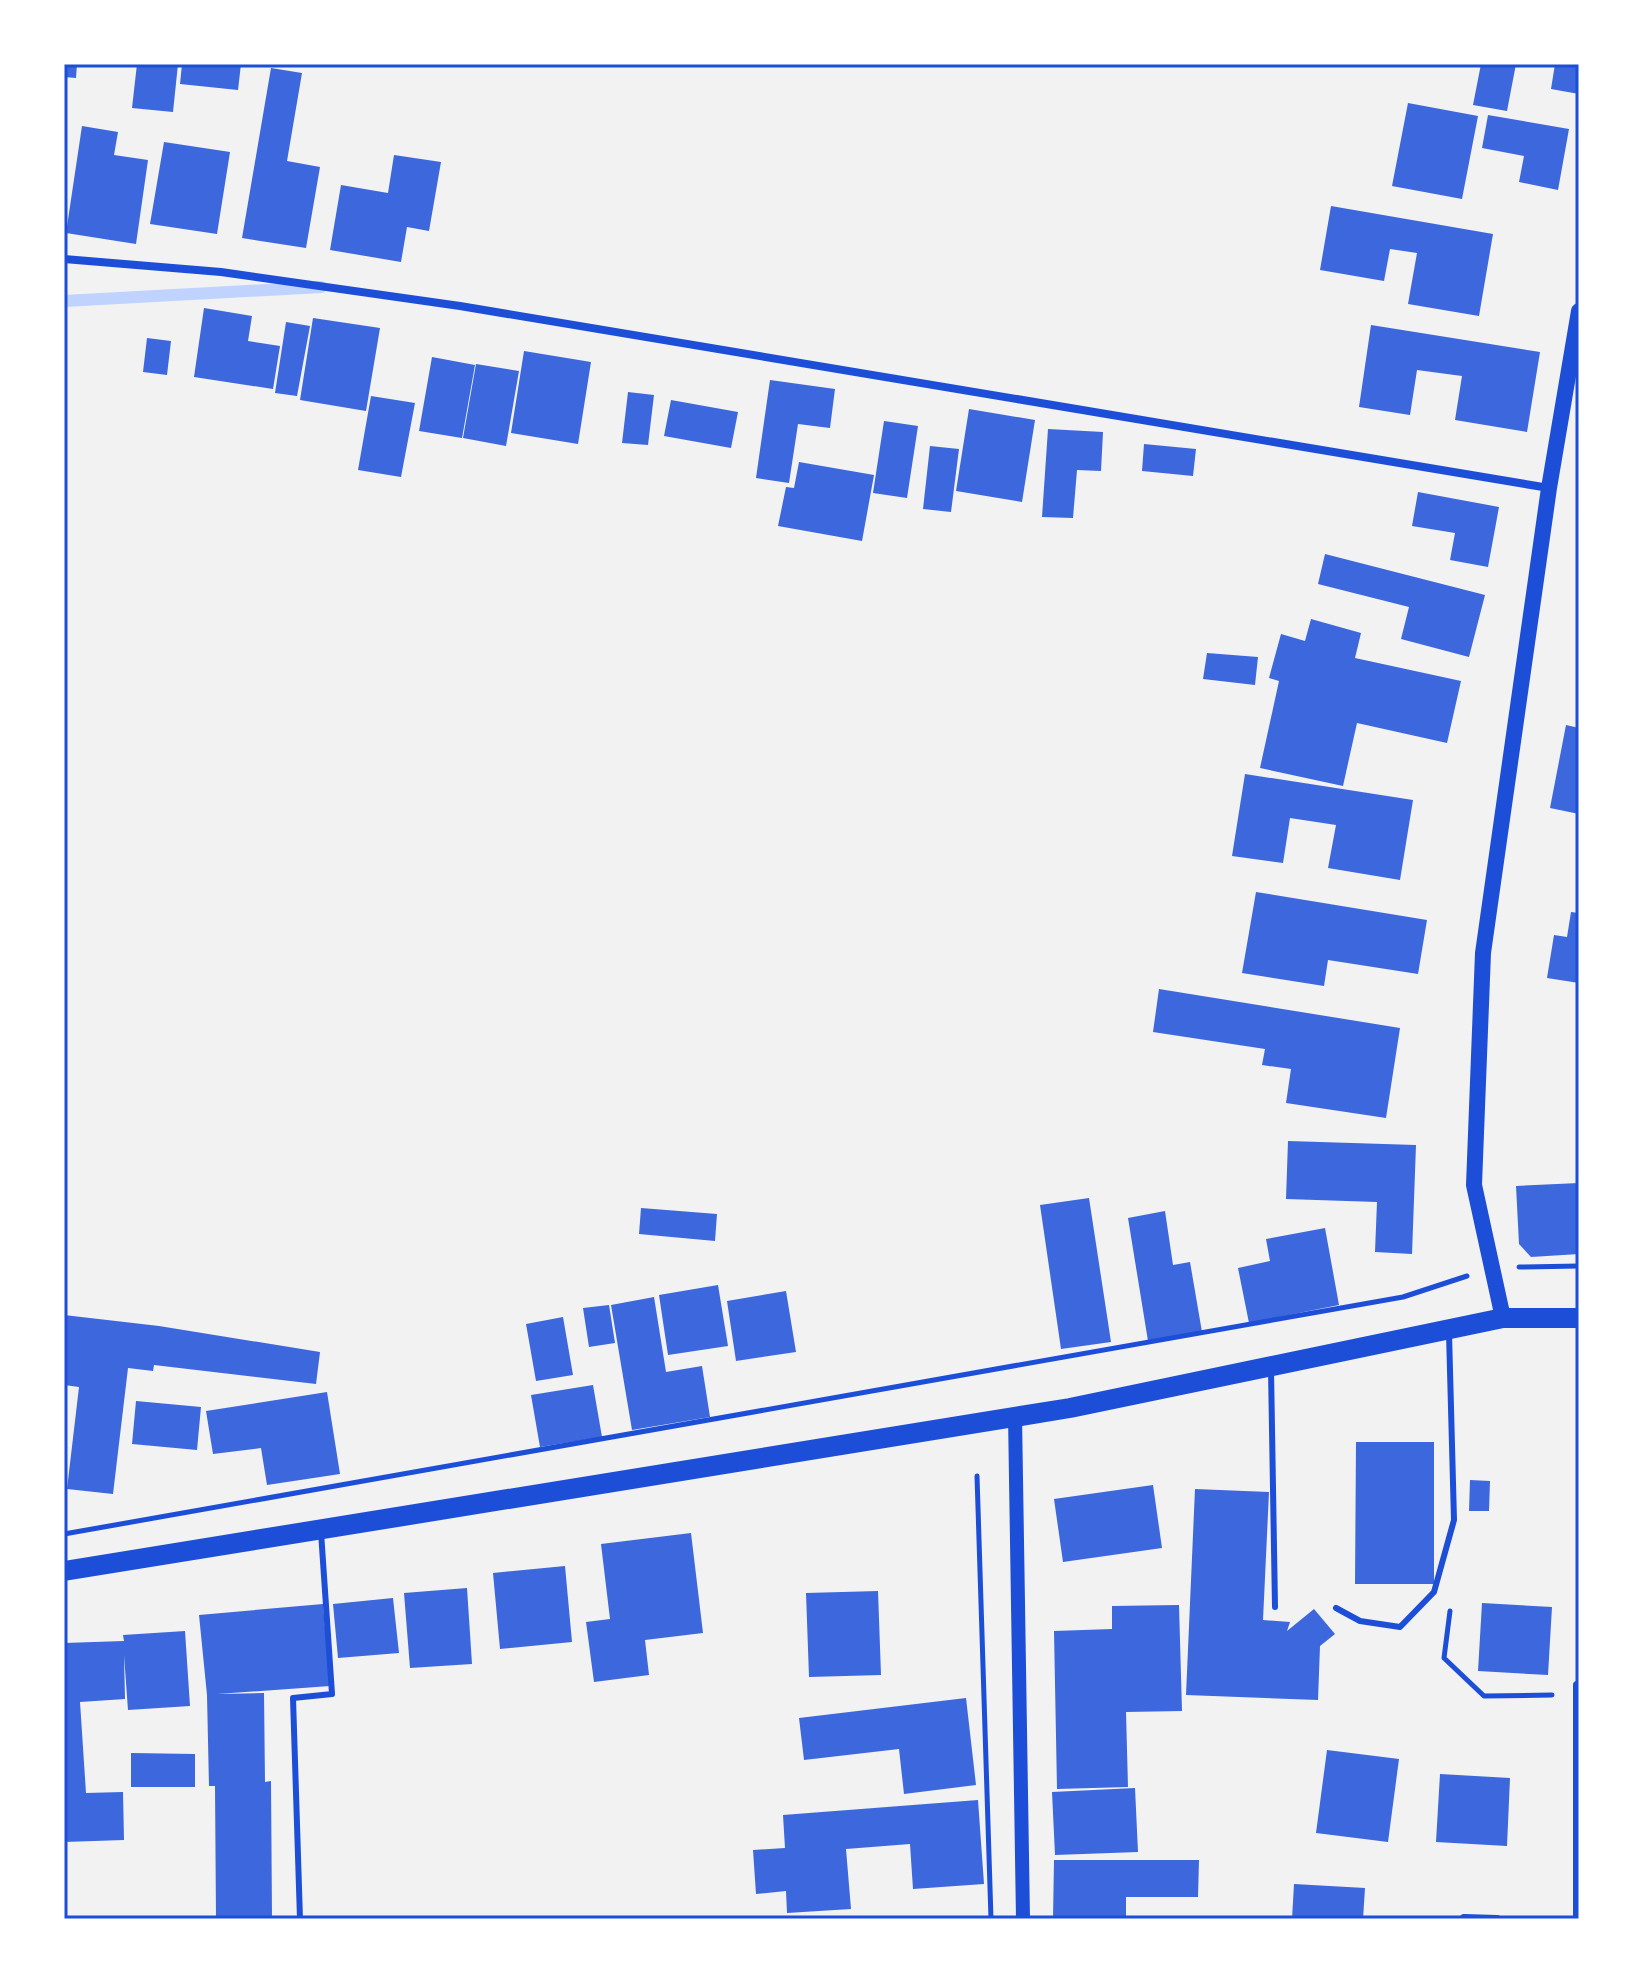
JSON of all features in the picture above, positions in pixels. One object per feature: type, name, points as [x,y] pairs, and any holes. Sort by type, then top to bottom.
[{"type":"main road","points":[[1503,1318],[1474,1185],[1483,953],[1549,488],[1579,311]]},
{"type":"main road","points":[[64,1571],[1070,1408],[1503,1318],[1579,1318]]},
{"type":"street","points":[[64,259],[221,272],[460,306],[1549,488]]},
{"type":"street","points":[[1015,1415],[1023,1919]]},
{"type":"street","points":[[1577,1685],[1577,1919]]},
{"type":"street","points":[[1464,1918],[1497,1919]]},
{"type":"lane","points":[[1336,1608],[1360,1621],[1400,1627],[1434,1592],[1454,1520],[1449,1329]]},
{"type":"lane","points":[[1271,1366],[1275,1607]]},
{"type":"lane","points":[[300,1919],[293,1698],[332,1694],[321,1528]]},
{"type":"path","points":[[64,1534],[1403,1297],[1493,1268],[1579,1266]]},
{"type":"path","points":[[977,1476],[991,1919]]},
{"type":"path","points":[[1452,1596],[1444,1658],[1484,1696],[1577,1695]]},
{"type":"building","points":[[64,64],[77,64],[76,78],[64,77]]},
{"type":"building","points":[[137,64],[178,64],[173,112],[132,108]]},
{"type":"building","points":[[182,64],[241,64],[238,90],[180,84]]},
{"type":"building","points":[[1481,64],[1516,64],[1507,111],[1473,105]]},
{"type":"building","points":[[1555,64],[1579,64],[1579,94],[1551,89]]},
{"type":"building","points":[[271,68],[302,73],[287,161],[320,167],[306,248],[242,238]]},
{"type":"building","points":[[1408,103],[1478,116],[1462,199],[1392,186]]},
{"type":"building","points":[[1488,115],[1569,129],[1558,190],[1519,182],[1524,156],[1482,148]]},
{"type":"building","points":[[82,126],[118,132],[114,155],[148,160],[136,244],[66,233]]},
{"type":"building","points":[[164,142],[230,152],[217,234],[150,224]]},
{"type":"building","points":[[394,155],[441,162],[429,231],[407,227],[401,262],[330,250],[341,185],[388,193]]},
{"type":"building","points":[[1331,206],[1493,234],[1479,316],[1408,304],[1417,253],[1390,249],[1384,281],[1320,270]]},
{"type":"building","points":[[204,308],[252,316],[248,341],[280,346],[273,389],[194,377]]},
{"type":"building","points":[[313,318],[380,328],[366,411],[300,400]]},
{"type":"building","points":[[286,322],[310,326],[297,396],[275,393]]},
{"type":"building","points":[[1371,325],[1540,352],[1527,432],[1455,420],[1462,376],[1417,370],[1410,415],[1359,407]]},
{"type":"building","points":[[147,338],[171,341],[167,375],[143,372]]},
{"type":"building","points":[[524,351],[591,362],[578,444],[511,433]]},
{"type":"building","points":[[432,357],[475,365],[462,438],[419,431]]},
{"type":"building","points":[[476,364],[519,371],[506,446],[463,438]]},
{"type":"building","points":[[770,380],[835,389],[830,428],[798,424],[789,483],[756,478]]},
{"type":"building","points":[[628,392],[654,395],[648,445],[622,443]]},
{"type":"building","points":[[371,396],[415,403],[401,477],[358,470]]},
{"type":"building","points":[[671,400],[738,412],[731,448],[664,436]]},
{"type":"building","points":[[969,409],[1035,420],[1022,502],[956,491]]},
{"type":"building","points":[[884,421],[918,426],[907,498],[873,493]]},
{"type":"building","points":[[1048,429],[1103,432],[1101,471],[1077,470],[1073,518],[1042,517]]},
{"type":"building","points":[[1144,444],[1196,449],[1193,476],[1142,471]]},
{"type":"building","points":[[930,446],[959,449],[951,512],[923,509]]},
{"type":"building","points":[[799,462],[874,475],[862,541],[778,526],[786,487],[794,488]]},
{"type":"building","points":[[1418,492],[1499,507],[1488,567],[1450,560],[1455,533],[1412,526]]},
{"type":"building","points":[[1325,554],[1485,595],[1469,657],[1401,639],[1409,607],[1318,584]]},
{"type":"building","points":[[1311,619],[1361,633],[1355,658],[1461,681],[1447,743],[1357,723],[1343,786],[1260,768],[1279,681],[1269,678],[1281,634],[1305,641]]},
{"type":"building","points":[[1207,653],[1258,657],[1255,685],[1203,679]]},
{"type":"building","points":[[1566,725],[1579,728],[1579,814],[1550,808]]},
{"type":"building","points":[[1245,774],[1413,800],[1400,880],[1328,868],[1336,825],[1290,818],[1283,863],[1232,856]]},
{"type":"building","points":[[1256,892],[1427,920],[1418,974],[1328,960],[1324,986],[1242,973]]},
{"type":"building","points":[[1571,912],[1579,913],[1579,983],[1547,978],[1554,935],[1567,937]]},
{"type":"building","points":[[1159,989],[1400,1028],[1386,1118],[1286,1103],[1291,1069],[1262,1065],[1265,1049],[1153,1032]]},
{"type":"building","points":[[1288,1141],[1416,1145],[1412,1254],[1375,1252],[1377,1202],[1286,1199]]},
{"type":"building","points":[[1579,1183],[1579,1254],[1531,1257],[1519,1244],[1516,1186]]},
{"type":"building","points":[[1089,1198],[1111,1342],[1061,1349],[1040,1205]]},
{"type":"building","points":[[641,1208],[717,1214],[715,1241],[639,1234]]},
{"type":"building","points":[[1165,1211],[1173,1265],[1190,1262],[1202,1332],[1148,1341],[1128,1218]]},
{"type":"building","points":[[1325,1228],[1339,1305],[1249,1323],[1238,1268],[1270,1261],[1266,1239]]},
{"type":"building","points":[[718,1285],[728,1346],[668,1355],[659,1295]]},
{"type":"building","points":[[786,1291],[796,1352],[736,1361],[727,1301]]},
{"type":"building","points":[[654,1297],[666,1372],[702,1366],[710,1417],[632,1430],[611,1305]]},
{"type":"building","points":[[609,1305],[615,1343],[589,1347],[583,1308]]},
{"type":"building","points":[[64,1315],[159,1326],[320,1352],[316,1384],[154,1365],[153,1371],[128,1368],[113,1494],[67,1489],[79,1387],[64,1385]]},
{"type":"building","points":[[563,1317],[573,1375],[536,1381],[526,1324]]},
{"type":"building","points":[[593,1385],[602,1437],[540,1447],[531,1395]]},
{"type":"building","points":[[327,1392],[340,1474],[267,1485],[261,1448],[213,1454],[206,1411]]},
{"type":"building","points":[[136,1401],[201,1407],[197,1450],[132,1444]]},
{"type":"building","points":[[1356,1442],[1434,1442],[1434,1584],[1355,1584]]},
{"type":"building","points":[[1470,1480],[1490,1481],[1489,1511],[1469,1511]]},
{"type":"building","points":[[1153,1485],[1162,1548],[1063,1562],[1054,1499]]},
{"type":"building","points":[[1195,1489],[1269,1492],[1263,1620],[1290,1622],[1287,1631],[1314,1609],[1335,1634],[1320,1646],[1318,1700],[1186,1695]]},
{"type":"building","points":[[691,1533],[703,1633],[645,1640],[649,1675],[594,1682],[586,1622],[610,1619],[601,1544]]},
{"type":"building","points":[[565,1566],[572,1642],[500,1649],[493,1573]]},
{"type":"building","points":[[467,1588],[472,1664],[410,1668],[404,1593]]},
{"type":"building","points":[[878,1591],[881,1675],[809,1677],[806,1593]]},
{"type":"building","points":[[393,1598],[399,1653],[338,1658],[333,1604]]},
{"type":"building","points":[[1482,1603],[1552,1607],[1548,1675],[1478,1671]]},
{"type":"building","points":[[323,1604],[330,1686],[217,1694],[264,1693],[265,1782],[271,1781],[272,1919],[216,1919],[215,1786],[209,1786],[207,1695],[199,1615]]},
{"type":"building","points":[[1179,1605],[1182,1711],[1126,1712],[1128,1787],[1057,1789],[1054,1631],[1112,1629],[1112,1606]]},
{"type":"building","points":[[185,1631],[190,1706],[128,1710],[124,1655],[125,1699],[80,1702],[86,1793],[123,1792],[124,1840],[64,1842],[64,1643],[124,1641],[123,1635]]},
{"type":"building","points":[[966,1698],[976,1785],[904,1794],[899,1749],[804,1760],[799,1718]]},
{"type":"building","points":[[1327,1750],[1399,1759],[1388,1842],[1316,1833]]},
{"type":"building","points":[[131,1753],[195,1754],[195,1787],[131,1787]]},
{"type":"building","points":[[1440,1774],[1510,1778],[1507,1846],[1436,1842]]},
{"type":"building","points":[[1135,1788],[1138,1852],[1055,1855],[1052,1792]]},
{"type":"building","points":[[978,1800],[984,1884],[913,1889],[910,1844],[846,1849],[851,1909],[787,1913],[786,1891],[756,1894],[753,1850],[785,1848],[783,1815]]},
{"type":"building","points":[[1054,1860],[1199,1860],[1198,1897],[1126,1897],[1126,1919],[1053,1919]]},
{"type":"building","points":[[1294,1884],[1365,1888],[1363,1919],[1292,1919]]},
{"type":"waterway","points":[[64,301],[321,287]]}]
